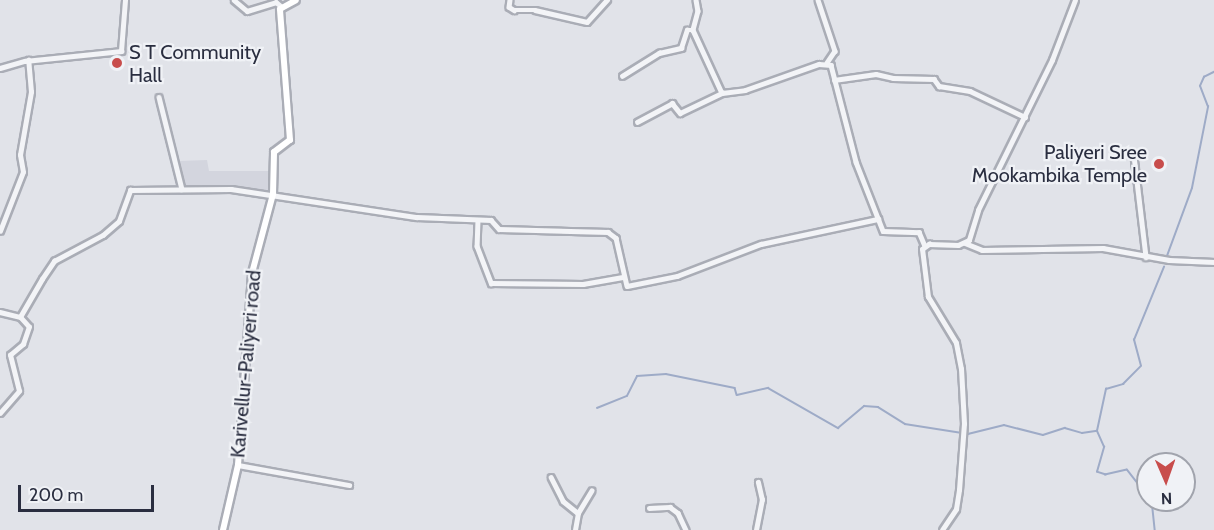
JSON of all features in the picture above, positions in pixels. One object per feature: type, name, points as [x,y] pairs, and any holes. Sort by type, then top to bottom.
[{"type":"main road","points":[[282,7],[296,0]]},
{"type":"main road","name":"Karivellur-Paliyeri road","points":[[223,530],[238,465],[248,298],[273,194],[274,152],[290,140],[282,7]]},
{"type":"street","points":[[0,68],[28,60],[121,51],[125,0]]},
{"type":"street","points":[[234,0],[247,11],[276,2],[282,7]]},
{"type":"street","points":[[510,0],[510,9],[535,10],[587,22],[607,0]]},
{"type":"street","points":[[696,0],[698,15],[693,30],[722,93]]},
{"type":"street","points":[[637,122],[672,103],[680,113],[722,93],[745,90],[827,63],[835,51],[818,0]]},
{"type":"street","points":[[965,243],[1025,117],[1075,0]]},
{"type":"street","points":[[622,76],[659,52],[681,48],[687,30],[693,30]]},
{"type":"street","points":[[0,231],[23,172],[20,155],[31,92],[28,60]]},
{"type":"street","points":[[827,63],[834,80],[856,162],[883,231],[919,232],[925,246],[921,263],[928,297],[959,355],[963,429],[956,510],[942,530]]},
{"type":"street","points":[[834,80],[876,74],[894,78],[933,79],[939,86],[970,91],[1025,117]]},
{"type":"street","points":[[159,97],[182,189]]},
{"type":"street","points":[[1134,156],[1146,257]]},
{"type":"street","points":[[20,317],[54,261],[103,235],[119,220],[130,190],[231,189],[417,218],[491,220],[499,229],[547,227],[614,234],[622,277],[627,286],[657,282],[760,244],[878,219]]},
{"type":"street","points":[[478,220],[477,246],[491,283],[583,284],[622,277]]},
{"type":"street","points":[[925,246],[965,243],[982,250],[1103,248],[1146,257],[1214,262]]},
{"type":"street","points":[[0,312],[20,317],[29,329],[20,348],[10,355],[20,391],[0,413]]},
{"type":"street","points":[[238,465],[349,485]]},
{"type":"street","points":[[551,477],[563,501],[578,513]]},
{"type":"street","points":[[756,530],[762,500],[758,482]]},
{"type":"street","points":[[575,530],[578,513],[591,491]]},
{"type":"street","points":[[649,508],[670,507],[678,513],[686,530]]},
{"type":"shaded area","points":[[207,160],[209,171],[271,171],[271,192],[231,187],[184,187],[179,161]]},
{"type":"waterway","points":[[1167,256],[1192,188],[1208,107],[1200,86],[1204,77],[1214,72]]},
{"type":"waterway","points":[[1136,482],[1127,470],[1106,475],[1097,472],[1104,447],[1097,431],[1106,389],[1123,384],[1141,366],[1134,340],[1164,267]]},
{"type":"waterway","points":[[597,408],[627,396],[637,376],[666,374],[735,388],[737,395],[768,388],[838,428],[864,406],[878,407],[905,424],[968,434],[1004,425],[1043,435],[1065,428],[1082,433],[1097,431]]},
{"type":"waterway","points":[[1153,512],[1155,530]]},
{"type":"place","name":"S T Community Hall","points":[[117,63]]},
{"type":"place","name":"Paliyeri Sree Mookambika Temple","points":[[1159,164]]}]
